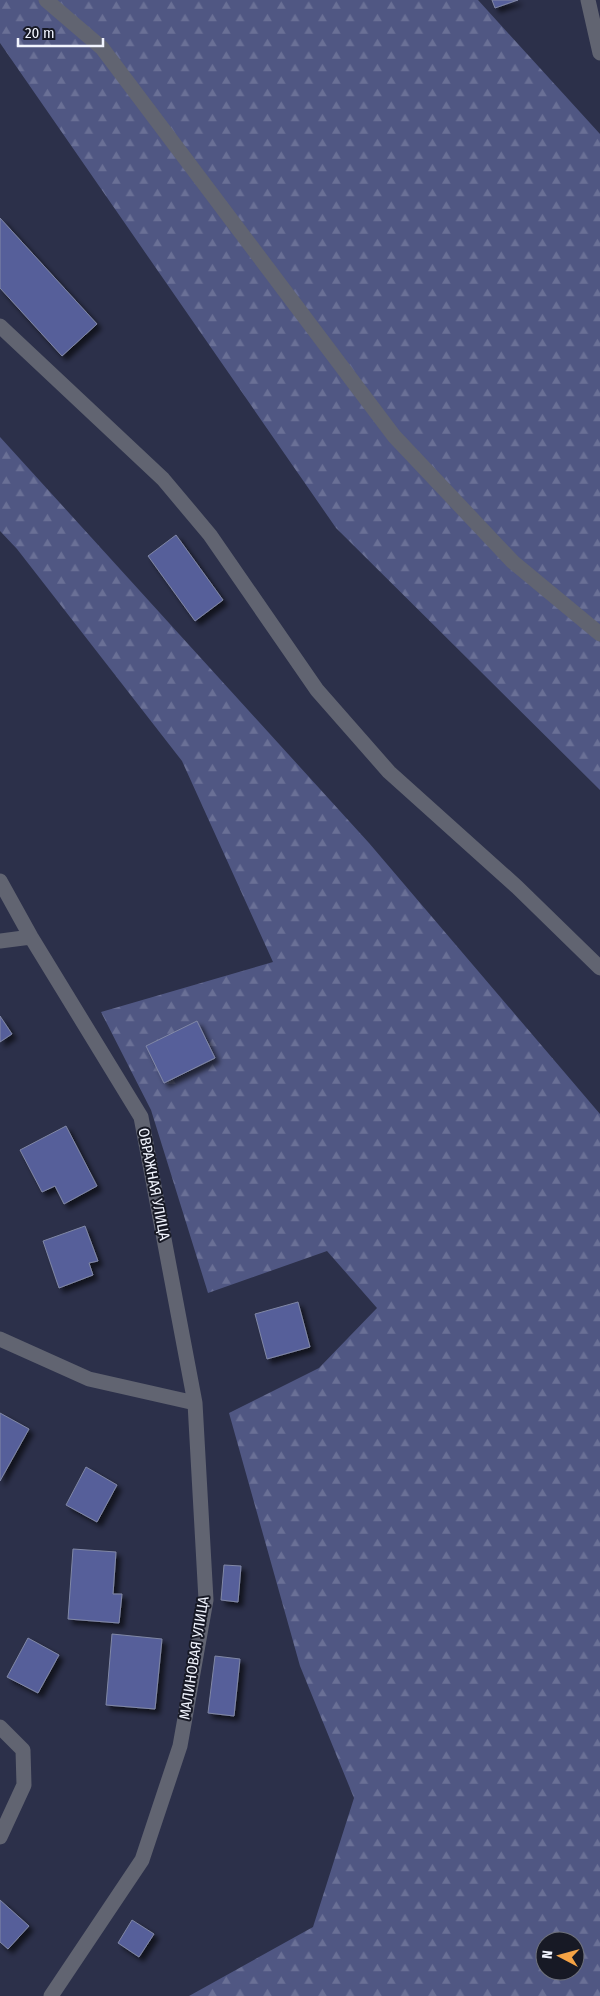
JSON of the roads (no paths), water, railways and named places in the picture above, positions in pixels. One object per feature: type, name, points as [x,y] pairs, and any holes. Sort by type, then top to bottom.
[{"type":"street","points":[[46,0],[102,48],[394,436],[513,562],[600,634]]},
{"type":"street","points":[[588,0],[600,53]]},
{"type":"street","points":[[0,326],[163,478],[210,535],[317,690],[389,772],[517,887],[600,968]]},
{"type":"street","name":"ОВРАЖНАЯ УЛИЦА","points":[[0,881],[31,937],[141,1117],[195,1403]]},
{"type":"street","points":[[0,941],[31,937]]},
{"type":"street","points":[[0,1339],[88,1379],[195,1403]]},
{"type":"street","name":"МАЛИНОВАЯ УЛИЦА","points":[[51,1996],[142,1860],[180,1746],[206,1600],[195,1403]]},
{"type":"street","points":[[0,1727],[23,1750],[24,1785],[0,1837]]}]
